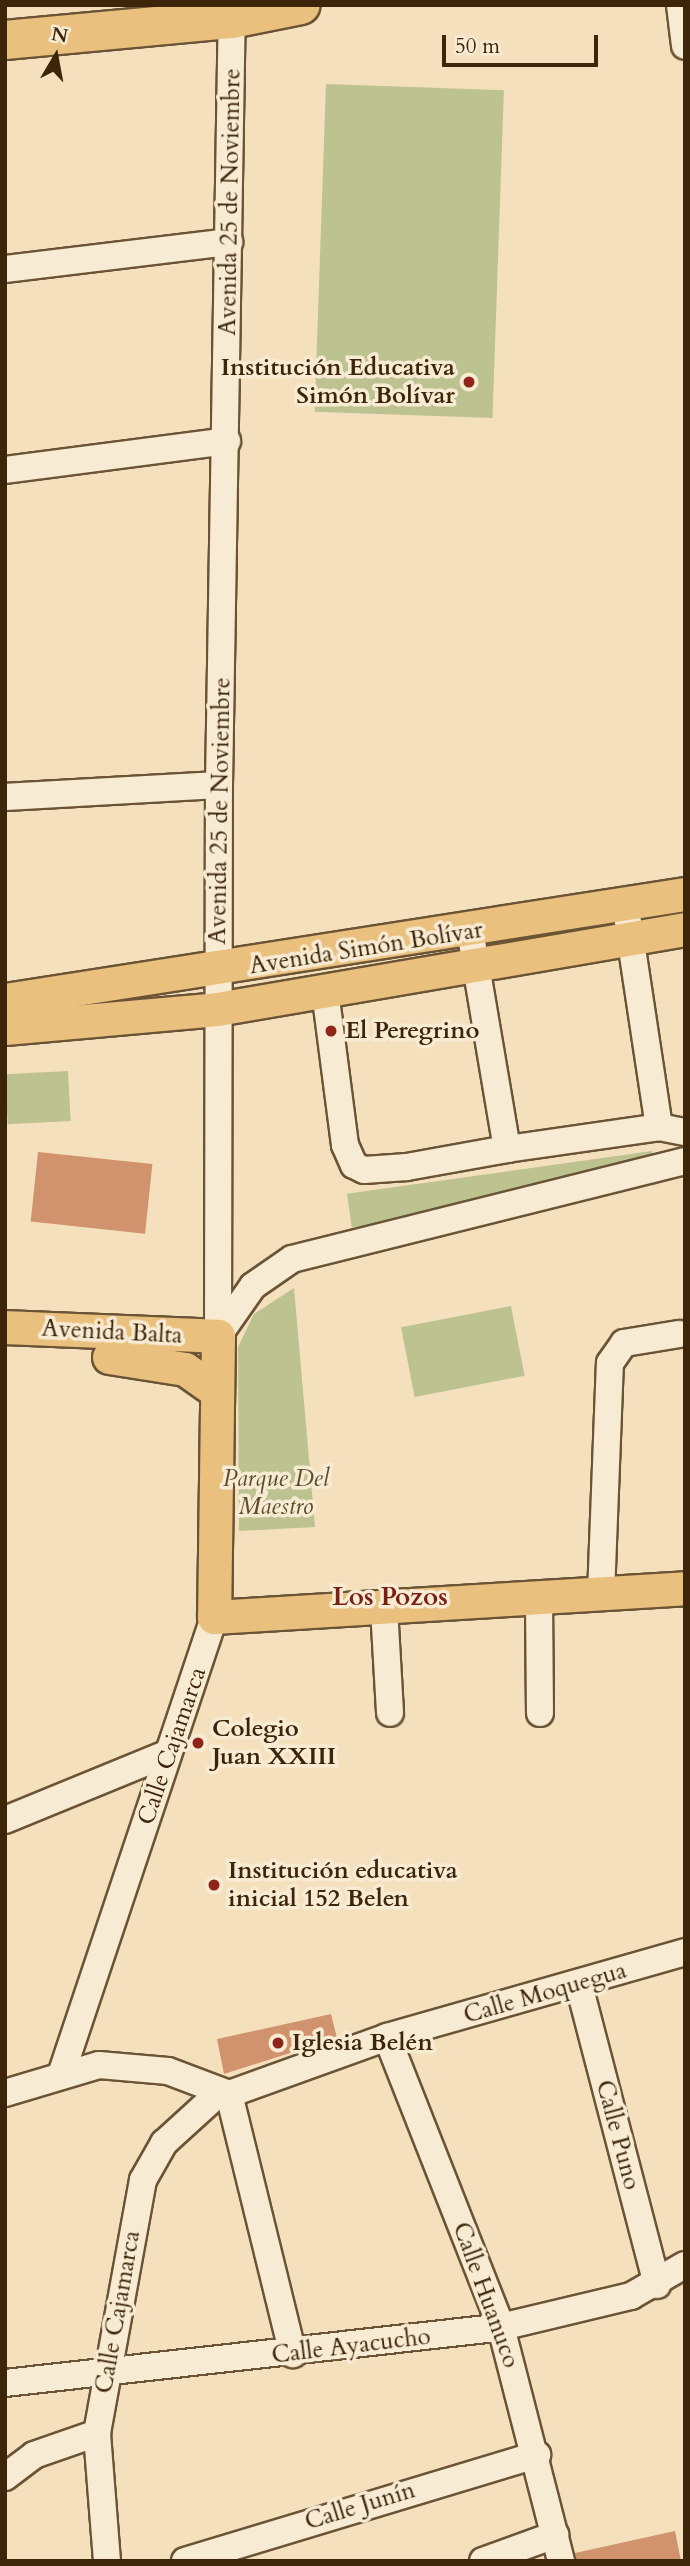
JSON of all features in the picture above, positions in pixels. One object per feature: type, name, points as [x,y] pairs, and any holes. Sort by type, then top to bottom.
[{"type":"highway","points":[[5,14],[111,5]]},
{"type":"highway","points":[[5,40],[301,5]]},
{"type":"main road","name":"Avenida Simón Bolívar","points":[[5,1000],[219,971],[685,894]]},
{"type":"main road","name":"Avenida Simón Bolívar","points":[[5,1028],[217,1009],[685,929]]},
{"type":"main road","name":"Avenida Balta","points":[[5,1327],[218,1336]]},
{"type":"main road","name":"Avenida 25 de Noviembre","points":[[214,1607],[218,1336]]},
{"type":"main road","name":"Avenida Balta","points":[[5,1350],[149,1360],[185,1369],[217,1391]]},
{"type":"main road","points":[[214,1607],[384,1608],[539,1600],[685,1567]]},
{"type":"main road","points":[[214,1607],[602,1585],[685,1588]]},
{"type":"street","points":[[680,5],[685,46]]},
{"type":"street","name":"Avenida 25 de Noviembre","points":[[218,1336],[219,785],[227,442],[232,12]]},
{"type":"street","points":[[5,270],[229,242]]},
{"type":"street","points":[[5,470],[227,442]]},
{"type":"street","points":[[5,797],[219,785]]},
{"type":"street","points":[[325,991],[345,1145],[354,1165],[364,1170],[407,1167],[508,1149],[672,1130],[625,905]]},
{"type":"street","points":[[470,931],[508,1149]]},
{"type":"street","points":[[218,1336],[253,1286],[292,1259],[685,1161]]},
{"type":"street","points":[[602,1585],[610,1363],[624,1343],[679,1334]]},
{"type":"street","points":[[539,1600],[540,1713]]},
{"type":"street","name":"Calle Cajamarca","points":[[61,2075],[214,1607]]},
{"type":"street","points":[[384,1608],[390,1713]]},
{"type":"street","points":[[5,1820],[168,1753]]},
{"type":"street","name":"Calle Moquegua","points":[[224,2094],[387,2037],[579,1985],[685,1952]]},
{"type":"street","name":"Calle Puno","points":[[579,1985],[657,2285]]},
{"type":"street","name":"Calle Huanuco","points":[[387,2037],[500,2327],[537,2455],[558,2548]]},
{"type":"street","points":[[5,2093],[99,2065],[168,2071],[224,2094],[293,2354]]},
{"type":"street","name":"Calle Cajamarca","points":[[107,2561],[97,2433],[142,2180],[164,2143],[224,2094]]},
{"type":"street","name":"Calle Ayacucho","points":[[5,2383],[293,2354],[500,2327],[657,2285],[685,2265]]},
{"type":"street","points":[[5,2477],[34,2455],[97,2433]]},
{"type":"street","name":"Calle Junín","points":[[184,2561],[537,2455]]},
{"type":"street","points":[[483,2561],[558,2548]]},
{"type":"green space","points":[[326,84],[504,90],[492,418],[315,412]]},
{"type":"green space","points":[[68,1071],[71,1121],[8,1124],[5,1074]]},
{"type":"green space","points":[[652,1151],[657,1185],[352,1228],[347,1194]]},
{"type":"green space","name":"Parque Del Maestro","points":[[294,1288],[315,1527],[239,1531],[238,1347],[254,1314]]},
{"type":"green space","points":[[511,1306],[525,1376],[415,1397],[401,1327]]},
{"type":"building","points":[[38,1152],[152,1164],[145,1234],[31,1222]]},
{"type":"building","name":"Iglesia Belén","points":[[331,2014],[337,2038],[224,2074],[217,2039]]},
{"type":"building","points":[[675,2531],[681,2561],[576,2561],[575,2553]]},
{"type":"place","name":"Institución Educativa Simón Bolívar","points":[[469,382]]},
{"type":"place","name":"El Peregrino","points":[[331,1031]]},
{"type":"place","name":"Colegio Juan XXIII","points":[[198,1743]]},
{"type":"place","name":"Institución educativa inicial 152 Belen","points":[[214,1885]]},
{"type":"place","name":"Iglesia Belén","points":[[278,2043]]},
{"type":"district","name":"Los Pozos","points":[[390,1597]]}]
